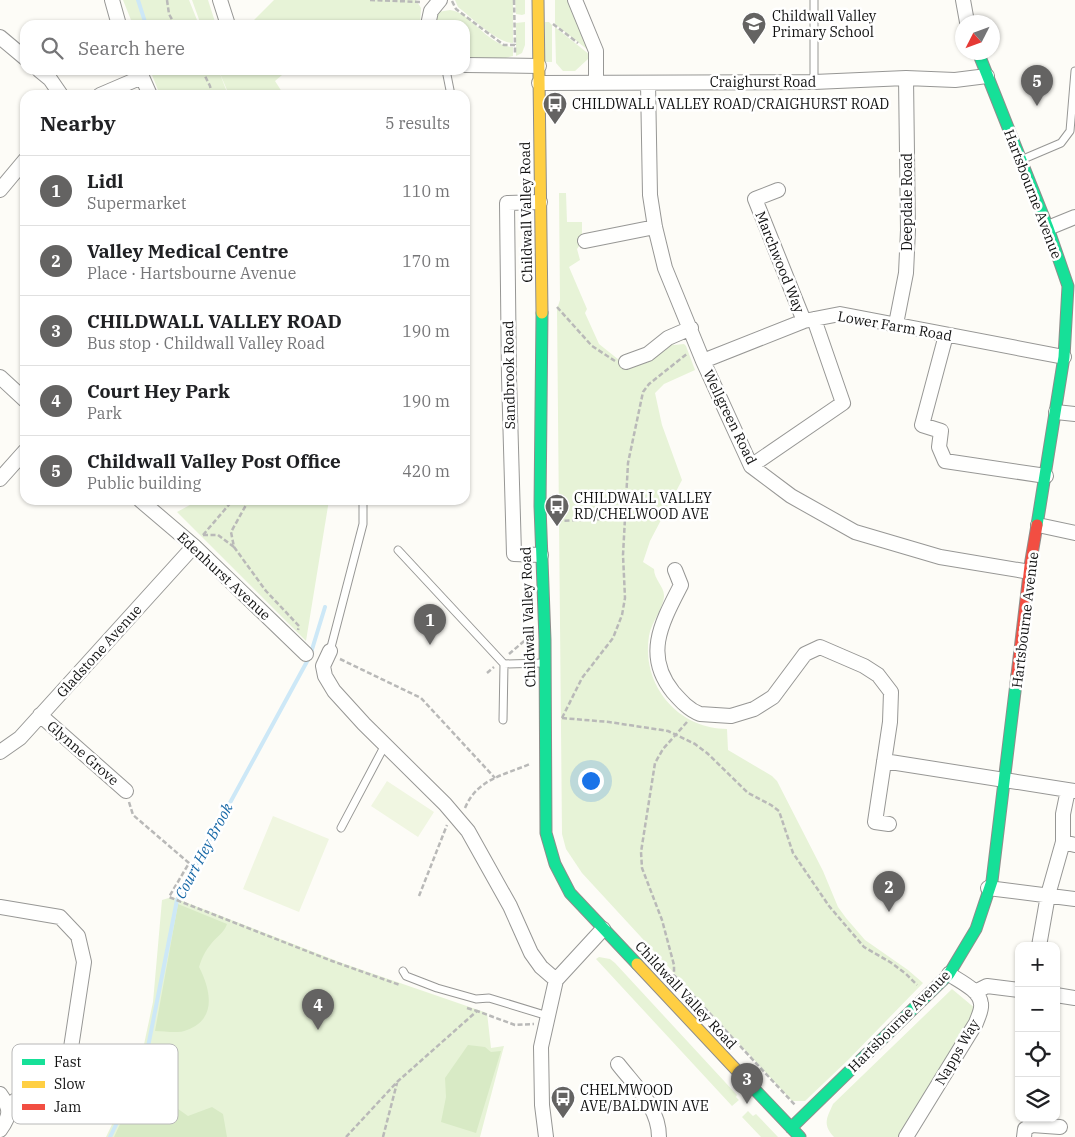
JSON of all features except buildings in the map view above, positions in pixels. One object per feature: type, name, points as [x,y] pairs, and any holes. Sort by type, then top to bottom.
[{"type":"main road","name":"Childwall Valley Road","points":[[538,0],[542,333],[540,506],[545,663],[546,833],[551,856],[557,873],[570,892],[800,1137]]},
{"type":"main road","name":"Hartsbourne Avenue","points":[[792,1128],[949,974],[980,921],[988,888],[992,881],[1030,572],[1064,357],[1068,286],[1048,228],[981,60]]},
{"type":"street","points":[[112,0],[118,20]]},
{"type":"street","points":[[220,0],[226,20]]},
{"type":"street","points":[[576,0],[596,51],[596,83]]},
{"type":"street","points":[[962,0],[965,15]]},
{"type":"street","points":[[429,20],[433,1]]},
{"type":"street","points":[[0,37],[20,54]]},
{"type":"street","points":[[470,65],[539,66]]},
{"type":"street","points":[[45,75],[58,90]]},
{"type":"street","points":[[109,90],[137,75]]},
{"type":"street","points":[[142,75],[148,90]]},
{"type":"street","name":"Craighurst Road","points":[[539,83],[814,82],[906,78],[955,80],[987,76]]},
{"type":"street","name":"Deepdale Road","points":[[896,324],[906,264],[908,230],[906,78]]},
{"type":"street","name":"Wellgreen Road","points":[[648,83],[650,195],[655,227],[665,268],[691,328],[703,362],[751,466],[792,496],[854,532],[940,557],[1030,572]]},
{"type":"street","points":[[0,190],[20,166]]},
{"type":"street","name":"Marchwood Way","points":[[778,190],[755,199],[809,320]]},
{"type":"street","name":"Sandbrook Road","points":[[540,202],[507,203],[507,212],[508,377],[514,554],[541,555]]},
{"type":"street","points":[[1048,228],[1075,217]]},
{"type":"street","points":[[585,241],[655,227]]},
{"type":"street","name":"Lower Farm Road","points":[[703,362],[809,320],[840,314],[1064,357]]},
{"type":"street","points":[[751,466],[843,402],[809,320]]},
{"type":"street","points":[[626,362],[648,354],[668,338],[691,328]]},
{"type":"street","points":[[946,335],[922,426],[941,431],[939,447],[945,461],[1046,476]]},
{"type":"street","points":[[0,377],[20,395]]},
{"type":"street","points":[[1056,412],[1075,414]]},
{"type":"street","points":[[0,479],[20,457]]},
{"type":"street","name":"Edenhurst Avenue","points":[[146,505],[194,546],[306,654]]},
{"type":"street","points":[[1038,524],[1075,533]]},
{"type":"street","name":"Gladstone Avenue","points":[[0,752],[20,738],[194,546]]},
{"type":"street","points":[[675,570],[681,585],[661,628],[656,654],[660,672],[668,686],[681,702],[695,713],[731,716],[754,709],[773,697],[805,654],[820,647],[864,666],[878,675],[891,692],[890,722],[876,822],[889,824]]},
{"type":"street","points":[[330,651],[323,666],[325,676],[334,691],[445,804],[468,831],[510,906],[531,953],[541,967],[556,980]]},
{"type":"street","name":"Glynne Grove","points":[[40,715],[126,790]]},
{"type":"street","points":[[884,760],[1071,790],[1063,814],[1069,844],[1048,895],[1040,942]]},
{"type":"street","points":[[988,888],[1075,899]]},
{"type":"street","points":[[0,907],[60,917],[78,936],[84,962],[72,1044]]},
{"type":"street","points":[[546,1137],[542,1105],[541,1047],[556,980],[603,929]]},
{"type":"street","points":[[949,974],[975,992],[987,986],[1015,990]]},
{"type":"street","name":"Napps Way","points":[[906,1137],[976,1023],[981,1000],[975,992]]},
{"type":"street","points":[[1060,996],[1075,998]]},
{"type":"street","points":[[618,1064],[649,1104],[659,1126],[659,1137]]},
{"type":"street","points":[[0,1130],[8,1119],[4,1100]]},
{"type":"street","points":[[1024,1137],[1025,1129],[1032,1125],[1060,1127]]},
{"type":"lane","points":[[814,0],[814,82]]},
{"type":"lane","points":[[1021,160],[1061,143],[1070,131],[1075,71]]},
{"type":"lane","points":[[447,75],[450,90]]},
{"type":"lane","points":[[330,651],[363,524],[363,505]]},
{"type":"lane","points":[[398,550],[502,663],[503,720]]},
{"type":"lane","points":[[502,663],[545,663]]},
{"type":"lane","points":[[341,828],[385,745]]},
{"type":"lane","points":[[403,971],[406,976],[437,988],[476,999],[489,998],[547,1020]]},
{"type":"path","points":[[168,0],[169,14],[172,20]]},
{"type":"path","points":[[370,0],[433,1]]},
{"type":"path","points":[[451,0],[456,9],[504,45],[515,45]]},
{"type":"path","points":[[514,0],[515,66]]},
{"type":"path","points":[[514,19],[519,18]]},
{"type":"path","points":[[553,24],[588,52],[596,51]]},
{"type":"path","points":[[204,75],[211,90]]},
{"type":"path","points":[[556,306],[598,352],[612,360],[626,362]]},
{"type":"path","points":[[545,730],[558,730],[559,718],[562,718],[582,678],[613,638],[620,621],[625,598],[623,554],[628,463],[643,392],[649,384],[667,369],[686,354],[698,348]]},
{"type":"path","points":[[194,546],[229,505]]},
{"type":"path","points":[[234,547],[231,532],[246,505]]},
{"type":"path","points":[[557,521],[625,518]]},
{"type":"path","points":[[204,535],[218,535],[234,547],[266,590],[299,626],[294,642]]},
{"type":"path","points":[[247,564],[251,562]]},
{"type":"path","points":[[487,672],[502,663],[544,625]]},
{"type":"path","points":[[323,666],[338,658],[422,698],[495,778]]},
{"type":"path","points":[[695,713],[663,748],[655,763],[640,852],[642,868],[656,900],[674,965],[674,976],[804,1116]]},
{"type":"path","points":[[562,718],[640,726],[668,731],[695,744],[707,753],[748,793],[779,811],[792,852],[830,906],[864,947],[896,966],[928,996]]},
{"type":"path","points":[[468,831],[463,812],[469,798],[483,783],[545,758]]},
{"type":"path","points":[[126,790],[133,815],[189,864],[169,897],[332,961],[404,986]]},
{"type":"path","points":[[419,896],[448,821]]},
{"type":"path","points":[[459,1005],[515,1025],[547,1020]]},
{"type":"path","points":[[346,1137],[397,1082],[477,1012]]},
{"type":"path","points":[[383,1137],[397,1082]]},
{"type":"green space","points":[[123,0],[189,0],[197,20],[131,20]]},
{"type":"green space","points":[[192,0],[208,0],[214,20],[199,20]]},
{"type":"green space","points":[[274,0],[416,0],[421,8],[420,20],[254,20]]},
{"type":"green space","points":[[455,0],[513,0],[513,43],[499,39],[484,29],[458,7]]},
{"type":"green space","points":[[515,0],[525,0],[525,14],[516,14]]},
{"type":"green space","points":[[555,0],[570,0],[590,50],[555,24]]},
{"type":"green space","points":[[450,10],[458,12],[470,20],[436,20],[438,12]]},
{"type":"green space","points":[[470,20],[495,41],[513,47],[513,56],[502,59],[470,59]]},
{"type":"green space","points":[[525,22],[525,45],[522,53],[516,56],[516,23]]},
{"type":"green space","points":[[545,22],[549,22],[552,25],[552,62],[545,62]]},
{"type":"green space","points":[[555,27],[590,55],[589,59],[575,71],[563,71],[556,63]]},
{"type":"green space","points":[[152,75],[220,75],[226,90],[158,90]]},
{"type":"green space","points":[[221,75],[282,75],[275,81],[281,90],[227,90]]},
{"type":"green space","points":[[559,193],[566,193],[567,222],[582,222],[582,242],[577,249],[580,260],[569,267],[587,309],[585,313],[599,344],[619,360],[626,370],[651,361],[673,344],[684,344],[695,370],[664,384],[655,393],[662,425],[682,480],[650,541],[643,562],[654,569],[654,573],[664,593],[662,606],[649,636],[648,654],[651,671],[657,687],[667,701],[693,721],[709,727],[727,729],[728,750],[772,776],[777,781],[823,871],[838,907],[865,940],[908,970],[923,983],[805,1101],[792,1101],[582,873],[566,849],[562,834],[557,309],[560,300]]},
{"type":"green space","points":[[190,505],[328,505],[306,641],[177,512]]},
{"type":"green space","points":[[387,781],[434,812],[418,837],[371,806]]},
{"type":"green space","points":[[273,816],[329,839],[299,912],[243,889]]},
{"type":"green space","points":[[172,897],[342,963],[487,1013],[491,1048],[504,1046],[480,1137],[106,1137],[112,1124],[178,1124],[178,1044],[144,1044],[153,1002],[162,900]]},
{"type":"green space","points":[[178,904],[227,924],[207,949],[199,967],[206,985],[209,1003],[203,1019],[197,1025],[183,1031],[155,1031]]},
{"type":"green space","points":[[599,957],[610,959],[615,963],[737,1095],[736,1097],[739,1100],[732,1106],[596,959]]},
{"type":"green space","points":[[952,989],[976,1009],[899,1137],[834,1137],[827,1125],[833,1104]]},
{"type":"green space","points":[[468,1045],[485,1047],[491,1052],[501,1051],[476,1133],[441,1122],[446,1097],[445,1078]]},
{"type":"green space","points":[[212,1107],[223,1114],[227,1137],[114,1137],[120,1124],[178,1124],[178,1109],[188,1116]]},
{"type":"green space","points":[[748,1111],[753,1116],[756,1114],[778,1137],[761,1137],[742,1117]]},
{"type":"waterway","points":[[138,0],[144,20]]},
{"type":"waterway","name":"Court Hey Brook","points":[[149,1044],[177,900],[310,656],[325,607]]},
{"type":"waterway","name":"Court Hey Brook","points":[[110,1137],[116,1124]]},
{"type":"traffic: fast","points":[[981,60],[1048,228],[1068,286],[1064,357],[1037,525]]},
{"type":"traffic: fast","points":[[542,313],[540,506],[545,640],[546,833],[555,864],[570,893],[637,964]]},
{"type":"traffic: fast","points":[[791,1128],[949,974],[976,929],[992,881],[1017,675]]},
{"type":"traffic: fast","points":[[741,1075],[800,1137]]},
{"type":"traffic: slow","points":[[538,0],[542,313]]},
{"type":"traffic: slow","points":[[637,964],[741,1075]]},
{"type":"traffic: jam","points":[[1017,675],[1030,566],[1037,525]]},
{"type":"place","name":"Childwall Valley Primary School","points":[[754,45]]},
{"type":"place","name":"Childwall Valley Post Office","points":[[1037,106]]},
{"type":"place","name":"CHILDWALL VALLEY ROAD/CRAIGHURST ROAD","points":[[555,125]]},
{"type":"place","name":"CHILDWALL VALLEY RD/CHELWOOD AVE","points":[[557,527]]},
{"type":"place","name":"Lidl","points":[[430,645]]},
{"type":"place","name":"Valley Medical Centre","points":[[889,912]]},
{"type":"place","name":"Court Hey Park","points":[[318,1030]]},
{"type":"place","name":"CHILDWALL VALLEY ROAD","points":[[747,1104]]},
{"type":"place","name":"CHELMWOOD AVE/BALDWIN AVE","points":[[563,1119]]}]
